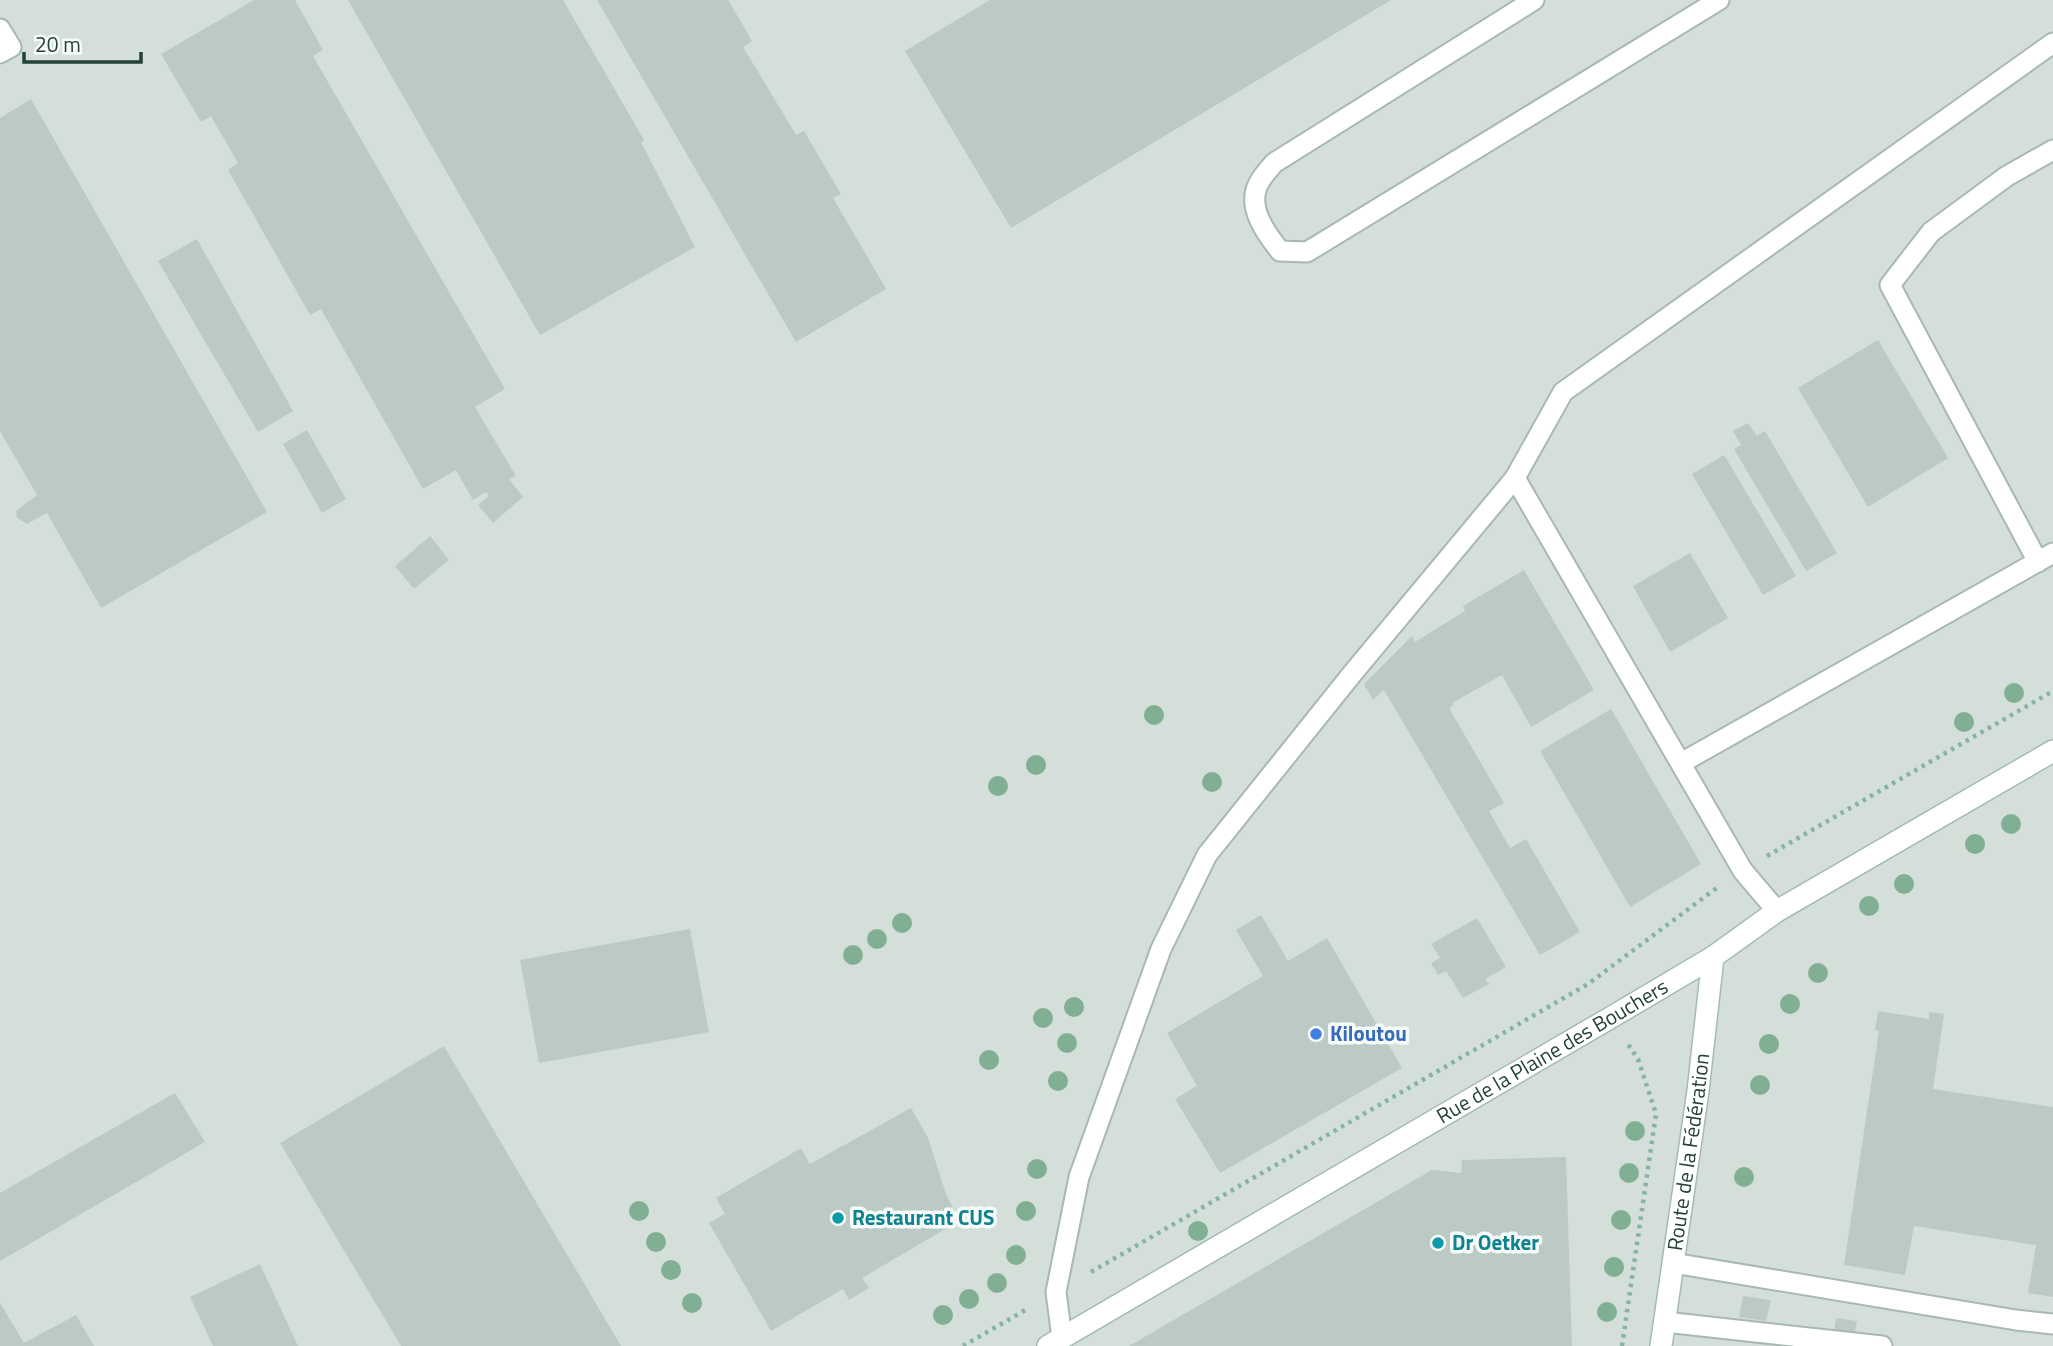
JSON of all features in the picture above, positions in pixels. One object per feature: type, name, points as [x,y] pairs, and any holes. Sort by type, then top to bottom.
[{"type":"street","name":"Rue de la Plaine des Bouchers","points":[[1055,1342],[1713,957],[1777,911],[2053,751]]},
{"type":"street","name":"Route de la Fédération","points":[[1661,1346],[1698,1091],[1713,957]]},
{"type":"lane","points":[[1534,0],[1274,163],[1258,183],[1255,206],[1264,232],[1280,251],[1307,252],[1719,0]]},
{"type":"lane","points":[[0,29],[11,47],[0,53]]},
{"type":"lane","points":[[1055,1342],[1056,1292],[1079,1177],[1161,949],[1207,855],[1514,478],[1563,392],[2053,43]]},
{"type":"lane","points":[[1681,763],[2045,557],[1890,285],[1931,232],[2007,176],[2053,150]]},
{"type":"lane","points":[[1514,478],[1743,871],[1777,911]]},
{"type":"lane","points":[[1673,1263],[2053,1324]]},
{"type":"lane","points":[[1665,1322],[1882,1346]]},
{"type":"path","points":[[963,1346],[1588,984],[1743,871],[2053,691]]},
{"type":"path","points":[[1622,1346],[1656,1114],[1639,1059]]},
{"type":"shaded area","points":[[0,0],[2053,0],[2053,1346],[0,1346]]},
{"type":"building","points":[[254,0],[295,0],[323,50],[313,56],[505,389],[475,407],[516,476],[509,479],[523,497],[493,523],[478,505],[489,496],[486,492],[473,500],[456,470],[423,489],[321,309],[310,315],[228,170],[238,163],[211,116],[201,122],[161,54]]},
{"type":"building","points":[[348,0],[563,0],[644,140],[641,142],[695,247],[540,335]]},
{"type":"building","points":[[597,0],[728,0],[752,41],[743,47],[796,135],[804,131],[841,194],[833,198],[886,289],[796,342]]},
{"type":"building","points":[[990,0],[1391,0],[1011,228],[905,51]]},
{"type":"building","points":[[31,99],[267,512],[101,608],[47,513],[27,524],[17,518],[16,511],[37,495],[0,431],[0,118]]},
{"type":"building","points":[[197,239],[293,411],[258,432],[158,261]]},
{"type":"building","points":[[1878,340],[1948,458],[1868,507],[1798,388]]},
{"type":"building","points":[[1748,423],[1757,436],[1765,431],[1837,553],[1806,571],[1734,449],[1741,445],[1733,431]]},
{"type":"building","points":[[307,430],[346,499],[322,513],[283,444]]},
{"type":"building","points":[[1724,455],[1796,576],[1763,595],[1692,474]]},
{"type":"building","points":[[430,536],[449,560],[414,589],[395,566]]},
{"type":"building","points":[[1690,553],[1728,618],[1670,652],[1633,586]]},
{"type":"building","points":[[1524,570],[1594,690],[1531,727],[1502,675],[1452,703],[1453,706],[1449,708],[1504,803],[1489,811],[1510,848],[1526,839],[1580,932],[1540,955],[1384,690],[1373,700],[1364,684],[1412,636],[1415,642],[1465,611],[1463,606]]},
{"type":"building","points":[[1611,709],[1701,864],[1630,907],[1540,751]]},
{"type":"building","points":[[1261,915],[1288,961],[1327,938],[1402,1068],[1220,1173],[1175,1099],[1197,1086],[1167,1033],[1263,976],[1236,930]]},
{"type":"building","points":[[1477,918],[1506,967],[1485,979],[1489,984],[1463,998],[1446,971],[1438,975],[1431,963],[1440,958],[1431,944]]},
{"type":"building","points":[[690,929],[709,1032],[539,1063],[520,960]]},
{"type":"building","points":[[1878,1011],[1929,1019],[1929,1012],[1944,1014],[1933,1089],[2053,1107],[2053,1297],[2028,1293],[2036,1245],[1914,1226],[1905,1275],[1844,1265],[1879,1031],[1875,1030]]},
{"type":"building","points":[[444,1046],[621,1346],[401,1346],[280,1143]]},
{"type":"building","points":[[175,1093],[205,1142],[0,1261],[0,1193]]},
{"type":"building","name":"Restaurant CUS","points":[[911,1108],[928,1138],[946,1194],[959,1221],[862,1278],[869,1288],[849,1300],[843,1289],[771,1331],[709,1223],[725,1214],[716,1198],[801,1148],[810,1164]]},
{"type":"building","name":"Dr Oetker","points":[[1566,1157],[1572,1346],[1129,1346],[1432,1170],[1461,1173],[1462,1160]]},
{"type":"building","points":[[260,1264],[298,1346],[213,1346],[190,1297]]},
{"type":"building","points":[[1743,1296],[1771,1300],[1766,1321],[1739,1317]]},
{"type":"building","points":[[0,1303],[24,1343],[76,1315],[94,1346],[0,1346]]},
{"type":"building","points":[[1836,1318],[1857,1321],[1855,1332],[1834,1330]]},
{"type":"place","name":"Kiloutou","points":[[1316,1034]]},
{"type":"place","name":"Restaurant CUS","points":[[838,1218]]},
{"type":"place","name":"Dr Oetker","points":[[1438,1243]]}]
